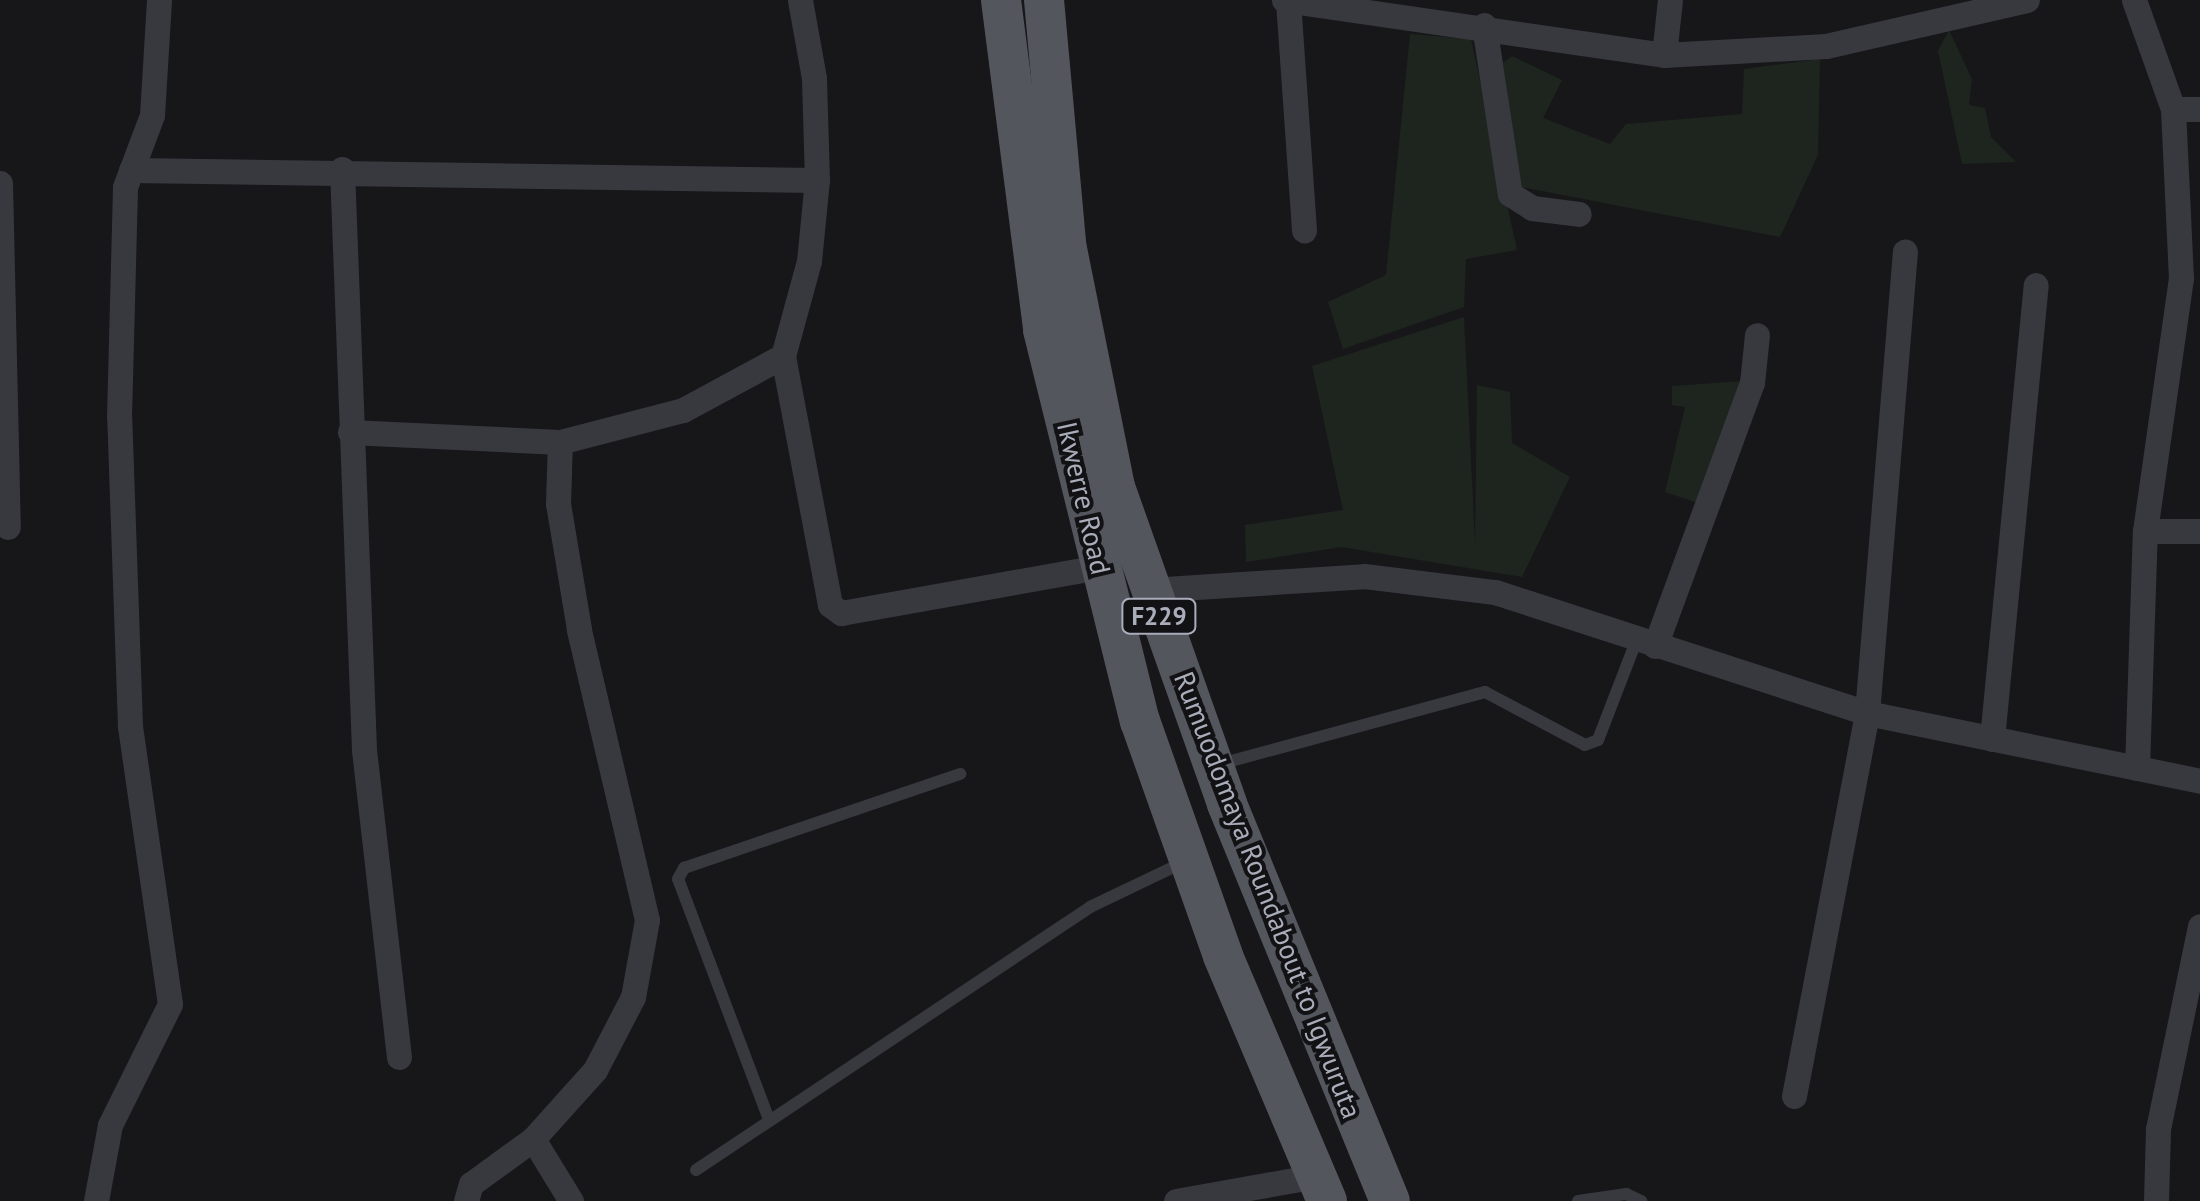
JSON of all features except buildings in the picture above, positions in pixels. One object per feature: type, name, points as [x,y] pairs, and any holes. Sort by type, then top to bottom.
[{"type":"main road","name":"Ikwerre Road","points":[[1001,0],[1032,265],[1100,568],[1186,861],[1321,1188]]},
{"type":"main road","name":"Rumuodomaya Roundabout to Igwuruta","points":[[1044,0],[1080,328],[1115,487],[1213,766],[1390,1201]]},
{"type":"main road","points":[[1223,956],[1276,925]]},
{"type":"street","points":[[96,1201],[110,1125],[170,1004],[130,726],[119,417],[132,170],[152,115],[160,0]]},
{"type":"street","points":[[800,0],[814,78],[817,180],[810,261],[783,356],[830,605],[841,614],[1100,568]]},
{"type":"street","points":[[1664,56],[1670,0]]},
{"type":"street","points":[[1304,230],[1286,1],[1484,26],[1664,56],[1826,46],[1995,3],[2027,0]]},
{"type":"street","points":[[2134,0],[2172,108],[2190,322],[2144,531],[2136,768]]},
{"type":"street","points":[[1484,26],[1510,194],[1532,208],[1579,214]]},
{"type":"street","points":[[2172,108],[2200,109]]},
{"type":"street","points":[[132,170],[342,168],[557,181],[817,180]]},
{"type":"street","points":[[342,168],[364,750],[399,1057]]},
{"type":"street","points":[[0,183],[8,527]]},
{"type":"street","points":[[1794,1096],[1867,713],[1905,252]]},
{"type":"street","points":[[1992,739],[2036,285]]},
{"type":"street","points":[[1646,642],[1752,383],[1758,334]]},
{"type":"street","points":[[350,432],[560,442],[684,410],[783,356]]},
{"type":"street","points":[[466,1201],[471,1184],[532,1139],[610,1041],[633,997],[647,920],[579,629],[558,504],[560,442]]},
{"type":"street","points":[[2144,531],[2200,531]]},
{"type":"street","points":[[1150,590],[1364,576],[1494,592],[1867,713],[2200,781]]},
{"type":"street","points":[[2156,1201],[2158,1128],[2198,958],[2200,926]]},
{"type":"street","points":[[532,1139],[572,1201]]},
{"type":"street","points":[[1176,1201],[1321,1188]]},
{"type":"lane","points":[[1213,766],[1484,692],[1585,745],[1598,740],[1646,642]]},
{"type":"lane","points":[[768,1117],[678,880],[684,868],[960,774]]},
{"type":"lane","points":[[696,1170],[768,1117],[1090,908],[1186,861]]},
{"type":"lane","points":[[1578,1201],[1626,1194],[1642,1201]]},
{"type":"shaded area","points":[[1949,30],[1972,79],[1969,105],[1985,108],[1991,137],[2016,162],[1962,164],[1938,51]]},
{"type":"shaded area","points":[[1410,34],[1471,39],[1517,250],[1466,259],[1464,307],[1343,349],[1328,302],[1386,275]]},
{"type":"shaded area","points":[[1512,56],[1562,80],[1543,118],[1610,144],[1626,124],[1742,114],[1744,69],[1820,59],[1818,155],[1780,237],[1521,187],[1503,63]]},
{"type":"shaded area","points":[[1464,317],[1475,542],[1477,385],[1510,392],[1512,443],[1570,477],[1522,577],[1341,547],[1246,562],[1245,525],[1343,510],[1312,366]]},
{"type":"shaded area","points":[[1743,381],[1704,505],[1665,492],[1685,407],[1672,405],[1672,386]]}]
